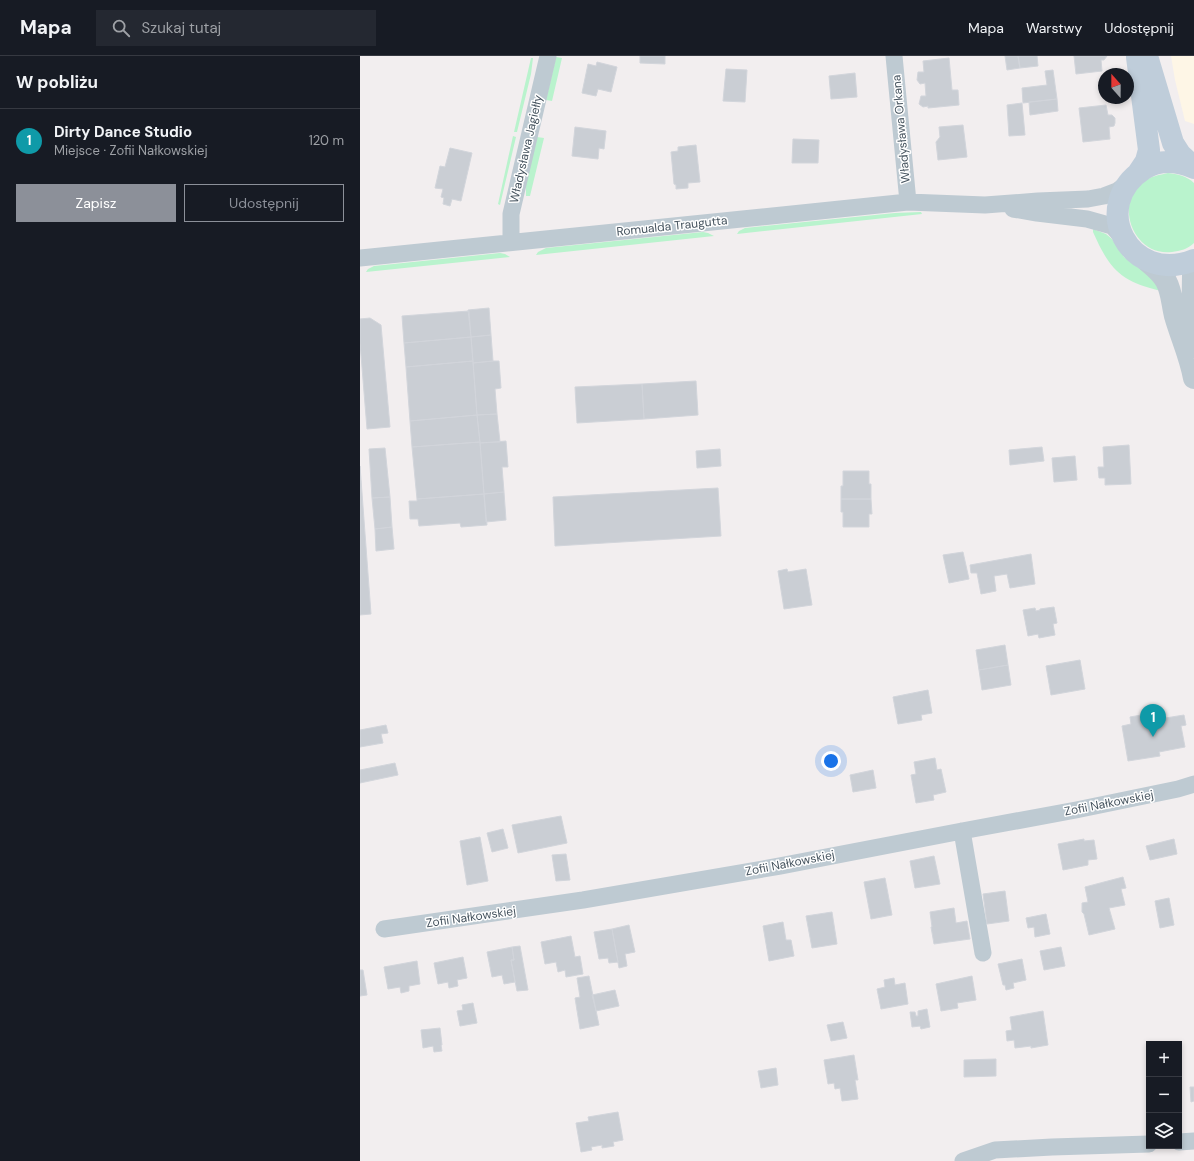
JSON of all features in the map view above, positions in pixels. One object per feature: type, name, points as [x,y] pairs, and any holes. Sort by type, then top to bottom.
[{"type":"main road","points":[[1137,56],[1149,150],[1146,161],[1122,193],[1118,208],[1118,224],[1124,239],[1134,252],[1147,261],[1162,266],[1178,265],[1194,260]]},
{"type":"main road","points":[[1147,56],[1173,143],[1180,154],[1194,168]]},
{"type":"main road","points":[[1133,178],[1148,167],[1160,163],[1173,162],[1194,168]]},
{"type":"street","name":"Władysława Jagiełły","points":[[511,242],[511,214],[548,56]]},
{"type":"street","name":"Władysława Orkana","points":[[894,56],[908,202]]},
{"type":"street","name":"Romualda Traugutta","points":[[985,205],[1088,199],[1104,196],[1117,191],[1133,178]]},
{"type":"street","name":"Romualda Traugutta","points":[[360,258],[908,202],[985,205],[1087,219],[1112,226],[1124,239]]},
{"type":"street","points":[[1147,261],[1158,269],[1172,296],[1175,315],[1193,371]]},
{"type":"street","points":[[1193,371],[1194,271]]},
{"type":"street","name":"Zofii Nałkowskiej","points":[[384,930],[591,899],[780,866],[1076,810],[1178,789],[1194,784]]},
{"type":"street","points":[[962,831],[983,953]]},
{"type":"street","points":[[1182,1142],[1194,1141]]},
{"type":"street","points":[[963,1161],[995,1150],[1146,1144]]},
{"type":"shaded area","points":[[1171,56],[1194,56],[1194,124],[1185,121]]},
{"type":"green space","points":[[556,57],[562,58],[552,101],[546,100]]},
{"type":"green space","points":[[531,58],[533,58],[531,74],[517,132],[514,132]]},
{"type":"green space","points":[[513,136],[516,137],[500,205],[498,204]]},
{"type":"green space","points":[[537,137],[544,138],[530,196],[526,196],[526,184]]},
{"type":"green space","points":[[1168,173],[1185,177],[1194,183],[1194,243],[1189,247],[1172,252],[1158,251],[1147,246],[1138,237],[1132,226],[1129,214],[1130,202],[1135,190],[1147,179]]},
{"type":"green space","points":[[921,212],[922,214],[737,234],[745,228],[895,213]]},
{"type":"green space","points":[[1093,229],[1106,234],[1112,239],[1124,257],[1136,266],[1145,270],[1161,291],[1135,283],[1118,272],[1105,256],[1093,232]]},
{"type":"green space","points":[[703,232],[714,236],[536,255],[538,252],[546,248]]},
{"type":"green space","points":[[500,253],[510,257],[366,272],[374,266]]},
{"type":"building","points":[[640,56],[665,56],[665,64],[640,63]]},
{"type":"building","points":[[1005,56],[1018,56],[1020,68],[1007,70]]},
{"type":"building","points":[[1018,56],[1037,56],[1038,66],[1020,68]]},
{"type":"building","points":[[1074,56],[1107,56],[1104,60],[1101,60],[1102,68],[1098,68],[1098,71],[1076,74]]},
{"type":"building","points":[[949,58],[952,90],[958,90],[959,105],[928,108],[928,106],[923,107],[919,104],[921,96],[926,96],[925,83],[920,84],[917,80],[918,72],[924,72],[923,61]]},
{"type":"building","points":[[597,62],[617,67],[611,92],[598,89],[596,96],[582,93],[588,64],[596,66]]},
{"type":"building","points":[[726,69],[747,70],[745,102],[723,101]]},
{"type":"building","points":[[1053,70],[1057,99],[1023,103],[1022,88],[1047,85],[1045,71]]},
{"type":"building","points":[[855,73],[857,97],[831,99],[829,76]]},
{"type":"building","points":[[1057,99],[1058,111],[1030,115],[1029,102]]},
{"type":"building","points":[[1022,103],[1025,135],[1009,136],[1007,105]]},
{"type":"building","points":[[1106,105],[1108,115],[1112,115],[1115,118],[1114,126],[1109,127],[1110,139],[1083,142],[1079,108]]},
{"type":"building","points":[[963,125],[967,157],[938,160],[936,142],[940,137],[939,127]]},
{"type":"building","points":[[575,127],[606,131],[604,149],[599,148],[598,159],[572,156]]},
{"type":"building","points":[[793,139],[819,140],[818,163],[792,163]]},
{"type":"building","points":[[696,145],[700,182],[688,183],[688,188],[676,189],[676,185],[674,184],[671,152],[678,151],[678,147]]},
{"type":"building","points":[[450,148],[472,153],[461,201],[452,199],[450,206],[443,204],[444,198],[441,197],[443,189],[435,188],[440,166],[445,167]]},
{"type":"building","points":[[489,308],[491,335],[471,337],[468,310]]},
{"type":"building","points":[[469,311],[471,337],[404,343],[402,316]]},
{"type":"building","points":[[370,318],[381,325],[390,427],[367,429],[360,343],[360,319]]},
{"type":"building","points":[[491,335],[493,361],[473,363],[471,337]]},
{"type":"building","points":[[471,337],[473,361],[406,367],[404,343]]},
{"type":"building","points":[[473,361],[477,415],[410,421],[406,367]]},
{"type":"building","points":[[499,361],[501,388],[495,389],[497,414],[477,415],[473,363]]},
{"type":"building","points":[[696,381],[698,415],[644,419],[642,384]]},
{"type":"building","points":[[642,384],[644,419],[577,423],[575,387]]},
{"type":"building","points":[[497,414],[500,442],[480,443],[477,415]]},
{"type":"building","points":[[477,415],[480,442],[412,447],[410,421]]},
{"type":"building","points":[[506,441],[508,467],[502,467],[504,492],[484,494],[480,443]]},
{"type":"building","points":[[480,442],[484,494],[417,499],[412,447]]},
{"type":"building","points":[[1129,445],[1131,484],[1105,485],[1105,478],[1099,478],[1098,467],[1104,467],[1103,447]]},
{"type":"building","points":[[1042,447],[1044,461],[1010,465],[1009,450]]},
{"type":"building","points":[[385,448],[390,497],[372,498],[369,449]]},
{"type":"building","points":[[720,449],[721,466],[697,468],[696,451]]},
{"type":"building","points":[[1075,456],[1077,480],[1054,482],[1052,458]]},
{"type":"building","points":[[360,466],[371,614],[360,615]]},
{"type":"building","points":[[843,471],[869,471],[871,499],[841,499]]},
{"type":"building","points":[[718,488],[721,536],[555,546],[553,497]]},
{"type":"building","points":[[504,492],[506,520],[486,522],[484,494]]},
{"type":"building","points":[[484,494],[487,525],[461,527],[460,523],[419,526],[418,519],[410,519],[409,501],[417,501],[417,499]]},
{"type":"building","points":[[390,497],[392,527],[375,529],[372,498]]},
{"type":"building","points":[[841,499],[871,499],[872,514],[869,514],[869,527],[843,527]]},
{"type":"building","points":[[392,527],[394,549],[376,551],[375,529]]},
{"type":"building","points":[[963,552],[969,579],[949,583],[943,555]]},
{"type":"building","points":[[1031,554],[1035,584],[1010,588],[1007,574],[994,576],[996,591],[981,594],[977,573],[971,573],[970,565]]},
{"type":"building","points":[[787,569],[788,572],[806,569],[812,605],[784,609],[778,571]]},
{"type":"building","points":[[1054,607],[1057,623],[1053,624],[1055,635],[1039,638],[1038,634],[1028,636],[1023,610],[1035,608],[1036,611]]},
{"type":"building","points":[[1005,645],[1008,665],[979,670],[976,650]]},
{"type":"building","points":[[1080,660],[1085,689],[1051,695],[1046,666]]},
{"type":"building","points":[[1008,665],[1011,685],[982,690],[979,670]]},
{"type":"building","points":[[928,690],[932,713],[921,715],[922,720],[898,724],[893,697]]},
{"type":"building","points":[[1152,713],[1153,720],[1184,715],[1186,725],[1181,726],[1185,747],[1159,752],[1160,756],[1128,761],[1122,726],[1131,724],[1130,717]]},
{"type":"building","points":[[386,725],[388,733],[381,734],[383,743],[360,747],[360,730]]},
{"type":"building","points":[[935,758],[937,770],[941,769],[946,792],[933,795],[934,800],[916,803],[911,775],[916,774],[914,762]]},
{"type":"building","points":[[395,763],[398,775],[360,783],[360,770]]},
{"type":"building","points":[[873,770],[876,788],[853,792],[850,775]]},
{"type":"building","points":[[561,816],[567,843],[518,853],[512,825]]},
{"type":"building","points":[[503,829],[508,848],[492,852],[487,833]]},
{"type":"building","points":[[480,837],[488,881],[467,885],[460,841]]},
{"type":"building","points":[[1084,839],[1084,841],[1094,840],[1097,859],[1088,860],[1088,865],[1063,870],[1058,844]]},
{"type":"building","points":[[1174,839],[1177,854],[1150,860],[1146,846]]},
{"type":"building","points":[[566,854],[570,880],[556,881],[552,855]]},
{"type":"building","points":[[934,856],[940,884],[915,888],[910,861]]},
{"type":"building","points":[[1123,877],[1126,888],[1121,889],[1125,905],[1109,908],[1115,929],[1089,935],[1084,914],[1082,912],[1082,903],[1088,902],[1085,887]]},
{"type":"building","points":[[885,878],[892,915],[871,919],[864,882]]},
{"type":"building","points":[[1005,891],[1009,921],[987,924],[983,894]]},
{"type":"building","points":[[1169,898],[1174,925],[1160,928],[1155,901]]},
{"type":"building","points":[[954,908],[956,923],[967,921],[970,939],[934,944],[930,912]]},
{"type":"building","points":[[832,912],[837,944],[812,948],[806,916]]},
{"type":"building","points":[[1046,914],[1050,934],[1035,937],[1034,927],[1028,928],[1026,918]]},
{"type":"building","points":[[783,922],[786,940],[791,940],[794,956],[769,961],[763,926]]},
{"type":"building","points":[[629,925],[635,952],[625,954],[627,966],[619,968],[612,929]]},
{"type":"building","points":[[612,929],[618,962],[609,963],[608,958],[599,959],[594,932]]},
{"type":"building","points":[[571,936],[575,957],[580,956],[583,974],[566,977],[565,970],[558,972],[556,962],[545,964],[541,942]]},
{"type":"building","points":[[520,946],[528,990],[517,991],[511,960],[514,960],[512,947]]},
{"type":"building","points":[[512,947],[514,960],[511,960],[515,982],[504,984],[502,975],[492,977],[487,952]]},
{"type":"building","points":[[1061,947],[1065,966],[1044,970],[1040,951]]},
{"type":"building","points":[[463,957],[467,978],[457,980],[458,986],[449,988],[448,982],[438,984],[434,963]]},
{"type":"building","points":[[1022,959],[1026,980],[1013,983],[1014,988],[1006,990],[1005,985],[1003,985],[998,964]]},
{"type":"building","points":[[417,961],[420,984],[409,986],[409,991],[401,993],[400,987],[388,989],[384,967]]},
{"type":"building","points":[[360,970],[363,970],[367,995],[360,996]]},
{"type":"building","points":[[589,976],[599,1025],[580,1029],[575,998],[580,997],[577,978]]},
{"type":"building","points":[[972,976],[976,1000],[957,1003],[958,1008],[941,1011],[936,984]]},
{"type":"building","points":[[894,978],[895,985],[905,983],[908,1004],[881,1009],[877,989],[885,987],[884,980]]},
{"type":"building","points":[[615,990],[619,1006],[596,1011],[592,995]]},
{"type":"building","points":[[473,1003],[477,1023],[460,1026],[457,1011],[463,1010],[462,1005]]},
{"type":"building","points":[[927,1009],[930,1027],[921,1029],[920,1026],[912,1027],[910,1012],[915,1012],[916,1016],[918,1016],[918,1011]]},
{"type":"building","points":[[1043,1011],[1048,1045],[1031,1048],[1031,1046],[1015,1048],[1014,1040],[1007,1041],[1006,1031],[1012,1030],[1010,1017]]},
{"type":"building","points":[[843,1022],[847,1038],[831,1041],[827,1025]]},
{"type":"building","points":[[440,1028],[442,1051],[434,1052],[433,1046],[423,1048],[421,1030]]},
{"type":"building","points":[[854,1055],[858,1080],[855,1080],[858,1099],[842,1101],[840,1088],[835,1089],[834,1083],[828,1084],[824,1060]]},
{"type":"building","points":[[996,1059],[996,1076],[964,1077],[964,1060]]},
{"type":"building","points":[[776,1068],[778,1085],[761,1088],[758,1071]]},
{"type":"building","points":[[1190,1087],[1194,1087],[1194,1101],[1191,1102]]},
{"type":"building","points":[[618,1112],[623,1140],[613,1142],[614,1146],[602,1148],[602,1145],[591,1147],[592,1150],[581,1152],[576,1123],[589,1121],[588,1117]]},
{"type":"place","name":"Dirty Dance Studio","points":[[1153,737]]}]
